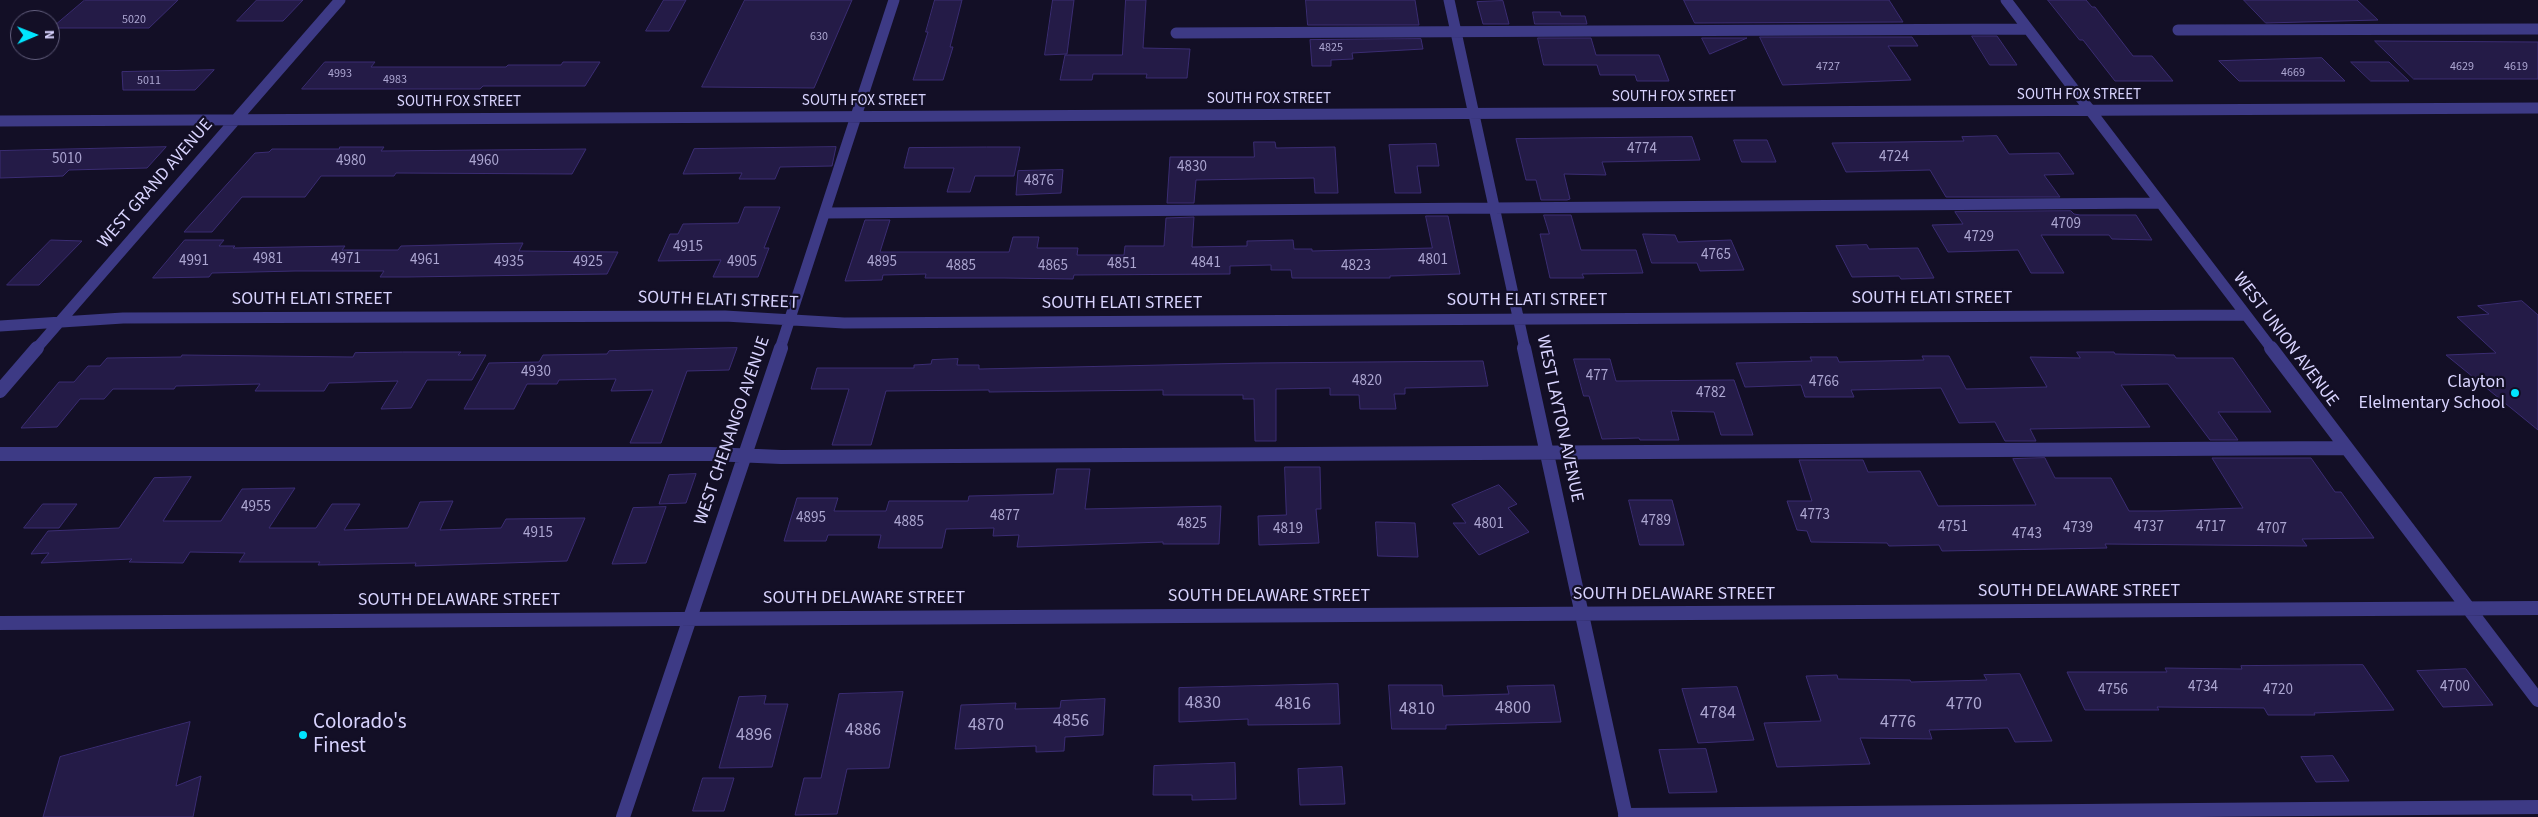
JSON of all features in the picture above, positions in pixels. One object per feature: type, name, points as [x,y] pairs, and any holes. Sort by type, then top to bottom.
[{"type":"street","name":"WEST GRAND AVENUE","points":[[0,391],[340,0]]},
{"type":"street","name":"WEST CHENANGO AVENUE","points":[[623,817],[790,320],[894,0]]},
{"type":"street","name":"WEST LAYTON AVENUE","points":[[1449,0],[1626,816]]},
{"type":"street","name":"WEST UNION AVENUE","points":[[2006,0],[2538,700]]},
{"type":"street","points":[[2178,30],[2538,28]]},
{"type":"street","points":[[1176,33],[2028,29]]},
{"type":"street","name":"SOUTH FOX STREET","points":[[0,121],[2538,108]]},
{"type":"street","points":[[825,213],[2159,203]]},
{"type":"street","name":"SOUTH ELATI STREET","points":[[0,326],[123,318],[715,316],[854,323],[2244,315]]},
{"type":"street","points":[[0,454],[744,455],[781,457],[1546,451],[2345,448]]},
{"type":"street","name":"SOUTH DELAWARE STREET","points":[[0,623],[2538,608]]},
{"type":"street","points":[[1626,816],[2538,808]]},
{"type":"building","points":[[85,0],[178,0],[149,28],[60,28],[60,21]]},
{"type":"building","points":[[257,0],[303,0],[283,21],[237,21]]},
{"type":"building","points":[[664,0],[686,0],[669,31],[646,31]]},
{"type":"building","points":[[745,0],[852,0],[814,88],[702,87]]},
{"type":"building","points":[[935,0],[962,0],[950,47],[953,47],[943,80],[913,80],[928,32],[926,32]]},
{"type":"building","points":[[1053,0],[1074,0],[1067,54],[1045,55]]},
{"type":"building","points":[[1126,0],[1146,0],[1143,48],[1190,49],[1187,78],[1146,78],[1147,74],[1093,74],[1092,80],[1060,80],[1065,55],[1122,55]]},
{"type":"building","points":[[1306,0],[1415,0],[1419,25],[1308,25]]},
{"type":"building","points":[[1684,0],[1889,0],[1903,22],[1695,23]]},
{"type":"building","points":[[2048,0],[2086,0],[2092,7],[2095,7],[2133,56],[2152,56],[2173,81],[2115,81]]},
{"type":"building","points":[[2244,0],[2357,0],[2378,20],[2266,23]]},
{"type":"building","points":[[1503,1],[1509,24],[1483,24],[1477,2]]},
{"type":"building","points":[[1533,12],[1560,12],[1561,16],[1585,16],[1587,24],[1535,24]]},
{"type":"building","points":[[1972,36],[1997,36],[2017,65],[1990,65]]},
{"type":"building","points":[[1760,37],[1912,37],[1918,46],[1888,46],[1911,80],[1783,85]]},
{"type":"building","points":[[1538,38],[1591,38],[1596,55],[1659,55],[1669,81],[1637,81],[1635,75],[1600,75],[1597,65],[1544,65]]},
{"type":"building","points":[[1702,38],[1747,38],[1710,54]]},
{"type":"building","points":[[1421,39],[1423,49],[1352,53],[1353,59],[1331,60],[1331,66],[1312,66],[1310,40]]},
{"type":"building","points":[[2375,41],[2538,42],[2538,79],[2414,79]]},
{"type":"building","points":[[2322,58],[2345,81],[2239,81],[2219,61]]},
{"type":"building","points":[[325,62],[375,62],[371,67],[506,67],[508,65],[561,65],[563,62],[600,62],[585,86],[483,86],[480,89],[302,89]]},
{"type":"building","points":[[2351,62],[2389,62],[2409,81],[2371,81]]},
{"type":"building","points":[[214,70],[195,90],[123,90],[122,72]]},
{"type":"building","points":[[1997,136],[2009,154],[2059,153],[2074,174],[2044,175],[2060,197],[1946,197],[1930,170],[1846,172],[1832,143],[1964,141],[1962,137]]},
{"type":"building","points":[[1692,137],[1700,160],[1602,162],[1606,175],[1564,174],[1570,199],[1567,200],[1541,200],[1536,180],[1526,180],[1516,139]]},
{"type":"building","points":[[1734,140],[1767,140],[1776,162],[1742,162]]},
{"type":"building","points":[[1254,142],[1275,142],[1276,148],[1335,147],[1338,193],[1315,193],[1314,178],[1196,180],[1194,203],[1167,203],[1170,157],[1254,157]]},
{"type":"building","points":[[1436,144],[1439,166],[1417,166],[1421,193],[1395,193],[1389,145]]},
{"type":"building","points":[[166,147],[147,168],[69,170],[63,176],[0,178],[0,151]]},
{"type":"building","points":[[340,147],[384,147],[381,151],[586,149],[572,174],[396,173],[394,176],[321,176],[305,197],[242,197],[212,232],[184,232],[255,153],[269,152],[272,149],[339,149]]},
{"type":"building","points":[[836,147],[832,166],[780,167],[775,179],[739,179],[742,173],[683,174],[694,149]]},
{"type":"building","points":[[1020,147],[1014,176],[975,176],[970,192],[947,192],[954,168],[904,168],[909,148]]},
{"type":"building","points":[[1063,170],[1061,193],[1016,195],[1018,171]]},
{"type":"building","points":[[745,207],[780,207],[764,248],[769,248],[758,277],[713,277],[721,260],[658,261],[670,234],[678,234],[683,224],[738,223]]},
{"type":"building","points":[[2071,211],[2074,214],[2080,215],[2136,215],[2152,240],[2112,239],[2109,235],[2041,235],[2064,273],[2031,273],[2018,250],[1948,252],[1932,225],[1963,224],[1955,212]]},
{"type":"building","points":[[1544,215],[1571,215],[1581,250],[1636,250],[1643,273],[1582,274],[1584,278],[1550,278],[1540,234],[1549,234]]},
{"type":"building","points":[[1426,216],[1448,216],[1460,274],[1390,276],[1390,278],[1292,278],[1291,270],[1271,270],[1271,265],[1230,266],[1230,274],[1074,275],[1073,279],[925,278],[926,274],[883,275],[882,280],[845,281],[865,220],[890,220],[880,252],[1009,252],[1013,237],[1039,237],[1037,248],[1078,248],[1077,255],[1124,255],[1125,246],[1164,246],[1166,218],[1194,217],[1192,247],[1247,246],[1247,241],[1293,240],[1294,249],[1312,249],[1312,251],[1432,248]]},
{"type":"building","points":[[1643,234],[1675,235],[1678,242],[1731,240],[1744,270],[1700,271],[1697,263],[1652,263]]},
{"type":"building","points":[[51,240],[82,241],[39,285],[7,285]]},
{"type":"building","points":[[185,240],[224,240],[219,246],[235,246],[233,248],[345,246],[342,250],[398,250],[401,246],[523,243],[519,251],[618,252],[607,274],[380,277],[384,271],[295,271],[212,273],[209,277],[153,278]]},
{"type":"building","points":[[1867,245],[1869,249],[1918,248],[1934,278],[1901,279],[1899,276],[1852,277],[1836,246]]},
{"type":"building","name":"Clayton Elelmentary School","points":[[2522,301],[2538,315],[2538,430],[2446,355],[2496,353],[2457,317],[2489,314],[2478,306]]},
{"type":"building","points":[[737,348],[729,370],[687,371],[661,443],[630,443],[653,390],[611,391],[616,379],[559,380],[557,384],[527,384],[514,409],[464,409],[489,363],[539,362],[543,355],[607,354],[609,351]]},
{"type":"building","points":[[461,352],[458,355],[486,355],[472,380],[427,380],[411,408],[381,409],[398,381],[329,383],[324,391],[255,391],[260,384],[176,386],[174,389],[113,389],[104,399],[80,399],[57,427],[21,428],[59,382],[74,382],[88,366],[100,366],[107,358],[181,357],[182,355],[353,357],[355,353]]},
{"type":"building","points":[[2077,352],[2174,355],[2176,358],[2233,358],[2271,412],[2218,412],[2238,440],[2210,440],[2168,384],[2121,385],[2150,427],[2030,429],[2036,441],[2005,441],[1995,422],[1959,423],[1941,388],[1851,390],[1854,397],[1805,397],[1801,385],[1745,387],[1736,363],[1812,361],[1810,357],[1837,357],[1839,362],[1924,360],[1922,356],[1949,356],[1966,389],[2047,387],[2030,357],[2080,358]]},
{"type":"building","points":[[958,359],[957,365],[979,365],[979,369],[1254,363],[1483,361],[1488,386],[1405,388],[1405,394],[1394,394],[1396,409],[1360,409],[1359,395],[1330,395],[1330,388],[1276,389],[1276,441],[1255,441],[1254,399],[1243,399],[1243,395],[1163,395],[1163,390],[886,391],[871,445],[832,445],[849,389],[811,389],[817,368],[914,368],[914,365],[931,364],[932,360]]},
{"type":"building","points":[[1574,359],[1610,359],[1616,381],[1734,380],[1753,435],[1721,435],[1714,412],[1671,411],[1679,440],[1602,439],[1589,396],[1584,396]]},
{"type":"building","points":[[2045,458],[2055,478],[2111,478],[2129,511],[2160,511],[2243,508],[2212,458],[2311,458],[2335,492],[2341,492],[2374,538],[2302,539],[2307,546],[2105,544],[2107,548],[1942,551],[1939,545],[1889,546],[1887,543],[1811,542],[1807,531],[1797,530],[1787,501],[1812,501],[1799,460],[1863,460],[1868,472],[1920,471],[1938,506],[2036,505],[2013,459]]},
{"type":"building","points":[[1285,467],[1320,467],[1321,509],[1316,509],[1319,543],[1259,545],[1258,516],[1286,515]]},
{"type":"building","points":[[1057,469],[1090,469],[1085,509],[1221,506],[1219,544],[1163,544],[1163,542],[1017,547],[1019,535],[993,536],[994,528],[946,529],[942,548],[878,548],[881,535],[828,535],[826,541],[784,541],[797,498],[838,498],[834,511],[886,511],[889,501],[968,501],[969,496],[1053,494]]},
{"type":"building","points":[[696,474],[686,503],[659,504],[669,475]]},
{"type":"building","points":[[191,477],[163,521],[221,521],[242,489],[295,488],[269,528],[316,528],[332,504],[360,504],[344,530],[408,528],[420,502],[453,501],[440,530],[501,528],[506,519],[585,518],[567,561],[415,566],[416,563],[318,565],[320,562],[239,562],[245,553],[190,552],[183,563],[129,562],[132,559],[41,563],[49,553],[31,554],[48,531],[119,528],[154,478]]},
{"type":"building","points":[[1499,485],[1517,504],[1508,508],[1529,532],[1479,555],[1453,523],[1466,523],[1452,505]]},
{"type":"building","points":[[1629,500],[1672,500],[1684,545],[1640,545]]},
{"type":"building","points":[[43,504],[77,504],[59,528],[24,528]]},
{"type":"building","points":[[666,507],[646,563],[612,564],[633,508]]},
{"type":"building","points":[[1376,522],[1415,523],[1418,557],[1378,556]]},
{"type":"building","points":[[2363,665],[2394,710],[2314,713],[2315,715],[2268,715],[2264,708],[2157,707],[2159,710],[2085,710],[2067,672],[2167,672],[2165,668],[2242,669],[2241,666]]},
{"type":"building","points":[[2466,669],[2493,705],[2443,707],[2417,671]]},
{"type":"building","points":[[2020,674],[2052,741],[2015,742],[2008,728],[1929,730],[1932,739],[1860,738],[1870,764],[1777,767],[1764,723],[1821,721],[1806,676],[1837,675],[1838,679],[1910,680],[1911,682],[1987,680],[1984,675]]},
{"type":"building","points":[[1338,684],[1340,724],[1248,725],[1248,719],[1179,722],[1179,688]]},
{"type":"building","points":[[1389,685],[1442,685],[1443,696],[1509,694],[1507,686],[1554,685],[1561,722],[1446,725],[1446,729],[1392,729]]},
{"type":"building","points":[[1737,687],[1754,740],[1698,743],[1682,689]]},
{"type":"building","points":[[903,692],[889,768],[847,769],[837,814],[795,815],[804,778],[821,778],[839,694]]},
{"type":"building","points":[[766,696],[764,704],[788,704],[772,767],[719,768],[739,697]]},
{"type":"building","points":[[1105,699],[1103,735],[1065,737],[1064,751],[1036,752],[1036,746],[955,749],[961,705],[1016,703],[1015,709],[1060,708],[1061,701]]},
{"type":"building","points":[[190,722],[176,786],[201,776],[193,817],[43,817],[60,757]]},
{"type":"building","points":[[1706,749],[1717,792],[1669,793],[1659,750]]},
{"type":"building","points":[[2333,756],[2349,781],[2316,782],[2301,757]]},
{"type":"building","points":[[1235,763],[1236,799],[1192,800],[1192,795],[1153,795],[1154,766]]},
{"type":"building","points":[[1342,767],[1345,804],[1300,805],[1298,769]]},
{"type":"building","points":[[703,778],[734,778],[724,811],[693,811]]},
{"type":"place","name":"Clayton Elelmentary School","points":[[2515,393]]},
{"type":"place","name":"Colorado's Finest","points":[[303,735]]}]
